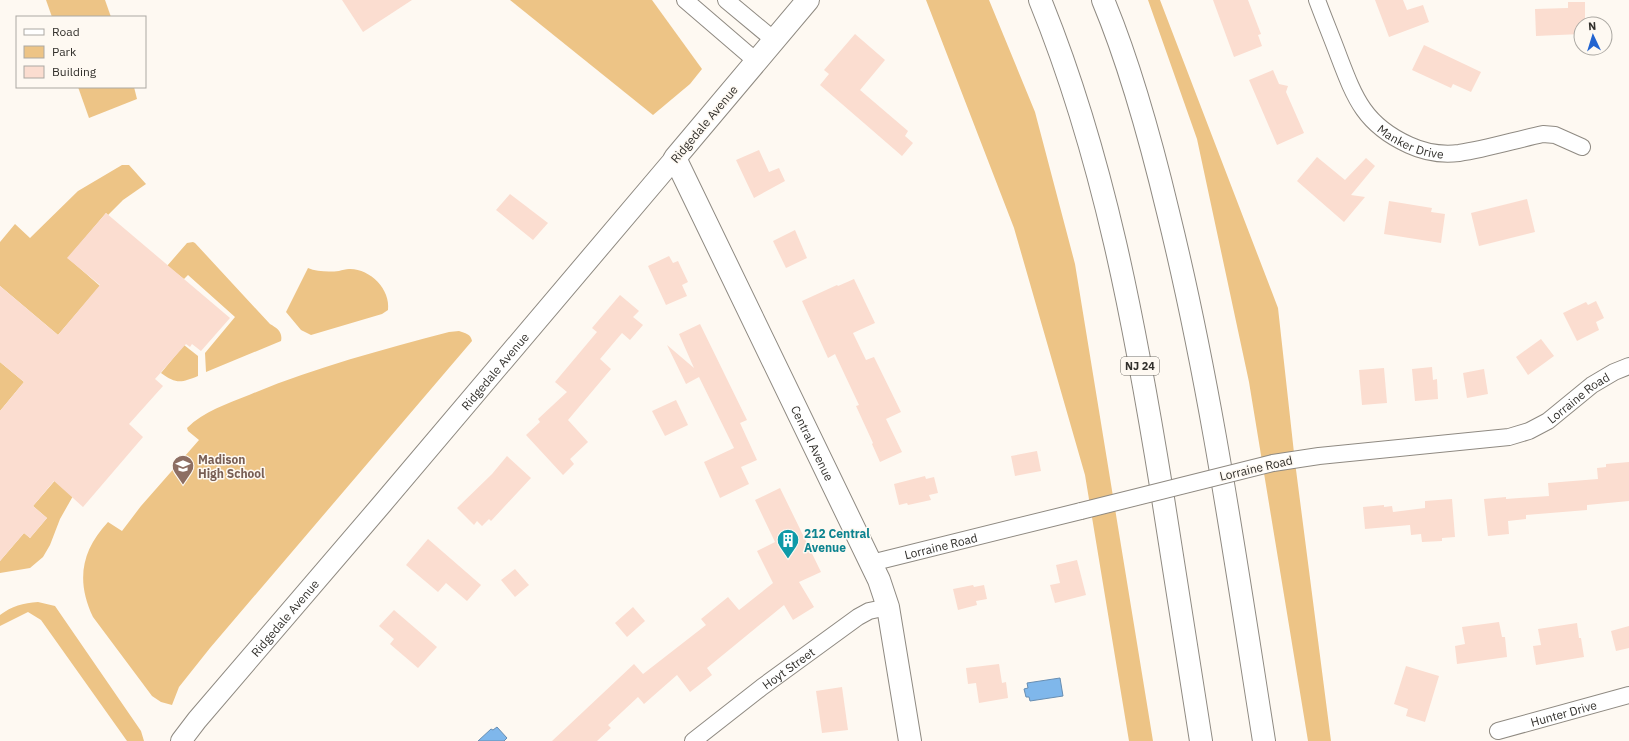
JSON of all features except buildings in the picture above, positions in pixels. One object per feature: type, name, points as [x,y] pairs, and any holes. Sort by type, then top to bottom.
[{"type":"main road","name":"Ridgedale Avenue","points":[[675,158],[808,0]]},
{"type":"main road","name":"NJ 24","points":[[1040,0],[1059,45],[1096,164],[1126,286],[1150,420],[1201,741]]},
{"type":"main road","points":[[1103,0],[1112,22],[1152,146],[1182,268],[1210,406],[1264,741]]},
{"type":"main road","name":"Central Avenue","points":[[675,158],[879,580],[888,607],[910,741]]},
{"type":"street","points":[[685,0],[756,61]]},
{"type":"street","points":[[726,0],[774,40]]},
{"type":"street","name":"Manker Drive","points":[[1317,0],[1352,92],[1364,111],[1396,139],[1416,148],[1437,153],[1458,153],[1543,134],[1555,135],[1582,147]]},
{"type":"street","name":"Ridgedale Avenue","points":[[181,741],[197,720],[675,158]]},
{"type":"street","name":"Lorraine Road","points":[[871,563],[1273,463],[1319,456],[1509,437],[1529,431],[1548,421],[1592,385],[1614,372],[1629,366]]},
{"type":"street","name":"Hoyt Street","points":[[693,741],[762,686],[858,617],[869,612],[888,607]]},
{"type":"street","name":"Hunter Drive","points":[[1498,731],[1629,695]]},
{"type":"green space","points":[[46,0],[105,0],[111,16],[52,16]]},
{"type":"green space","points":[[510,0],[652,0],[702,69],[690,84],[653,115]]},
{"type":"green space","points":[[926,0],[989,0],[1035,112],[1075,264],[1153,741],[1129,741],[1085,475],[1014,228]]},
{"type":"green space","points":[[1148,0],[1160,0],[1278,308],[1295,462],[1331,741],[1308,741],[1249,382],[1197,139]]},
{"type":"green space","points":[[78,88],[134,88],[137,99],[89,118]]},
{"type":"green space","points":[[122,165],[129,165],[146,184],[123,200],[108,215],[106,213],[68,258],[100,286],[58,335],[0,286],[0,242],[15,224],[30,238],[78,191]]},
{"type":"green space","points":[[193,242],[270,324],[279,331],[281,341],[206,372],[205,353],[235,317],[188,275],[184,279],[167,266],[187,243]]},
{"type":"green space","points":[[308,268],[332,272],[349,269],[364,272],[377,281],[382,288],[388,302],[388,310],[382,314],[311,335],[301,330],[286,312]]},
{"type":"green space","points":[[459,331],[469,335],[472,341],[210,648],[179,687],[172,705],[161,702],[152,696],[93,617],[84,591],[84,567],[92,544],[108,522],[122,531],[141,506],[199,440],[188,431],[187,428],[208,412],[216,408],[298,376],[373,353],[449,332]]},
{"type":"green space","points":[[184,345],[198,356],[198,376],[183,381],[175,381],[161,373]]},
{"type":"green space","points":[[0,362],[24,382],[0,411]]},
{"type":"green space","points":[[76,456],[86,473],[60,519],[50,545],[43,557],[30,568],[0,573],[0,561],[24,533],[30,538],[47,518],[33,506]]},
{"type":"green space","points":[[38,602],[55,606],[141,731],[144,741],[127,741],[41,620],[28,612],[0,626],[0,615],[4,612],[27,603]]},
{"type":"water","points":[[1060,678],[1063,696],[1030,701],[1029,697],[1026,697],[1024,689],[1028,688],[1027,683]]},
{"type":"water","points":[[497,727],[507,738],[504,741],[478,741],[491,729],[493,730]]},
{"type":"place","name":"Madison High School","points":[[183,486]]},
{"type":"place","name":"212 Central Avenue","points":[[788,560]]}]
